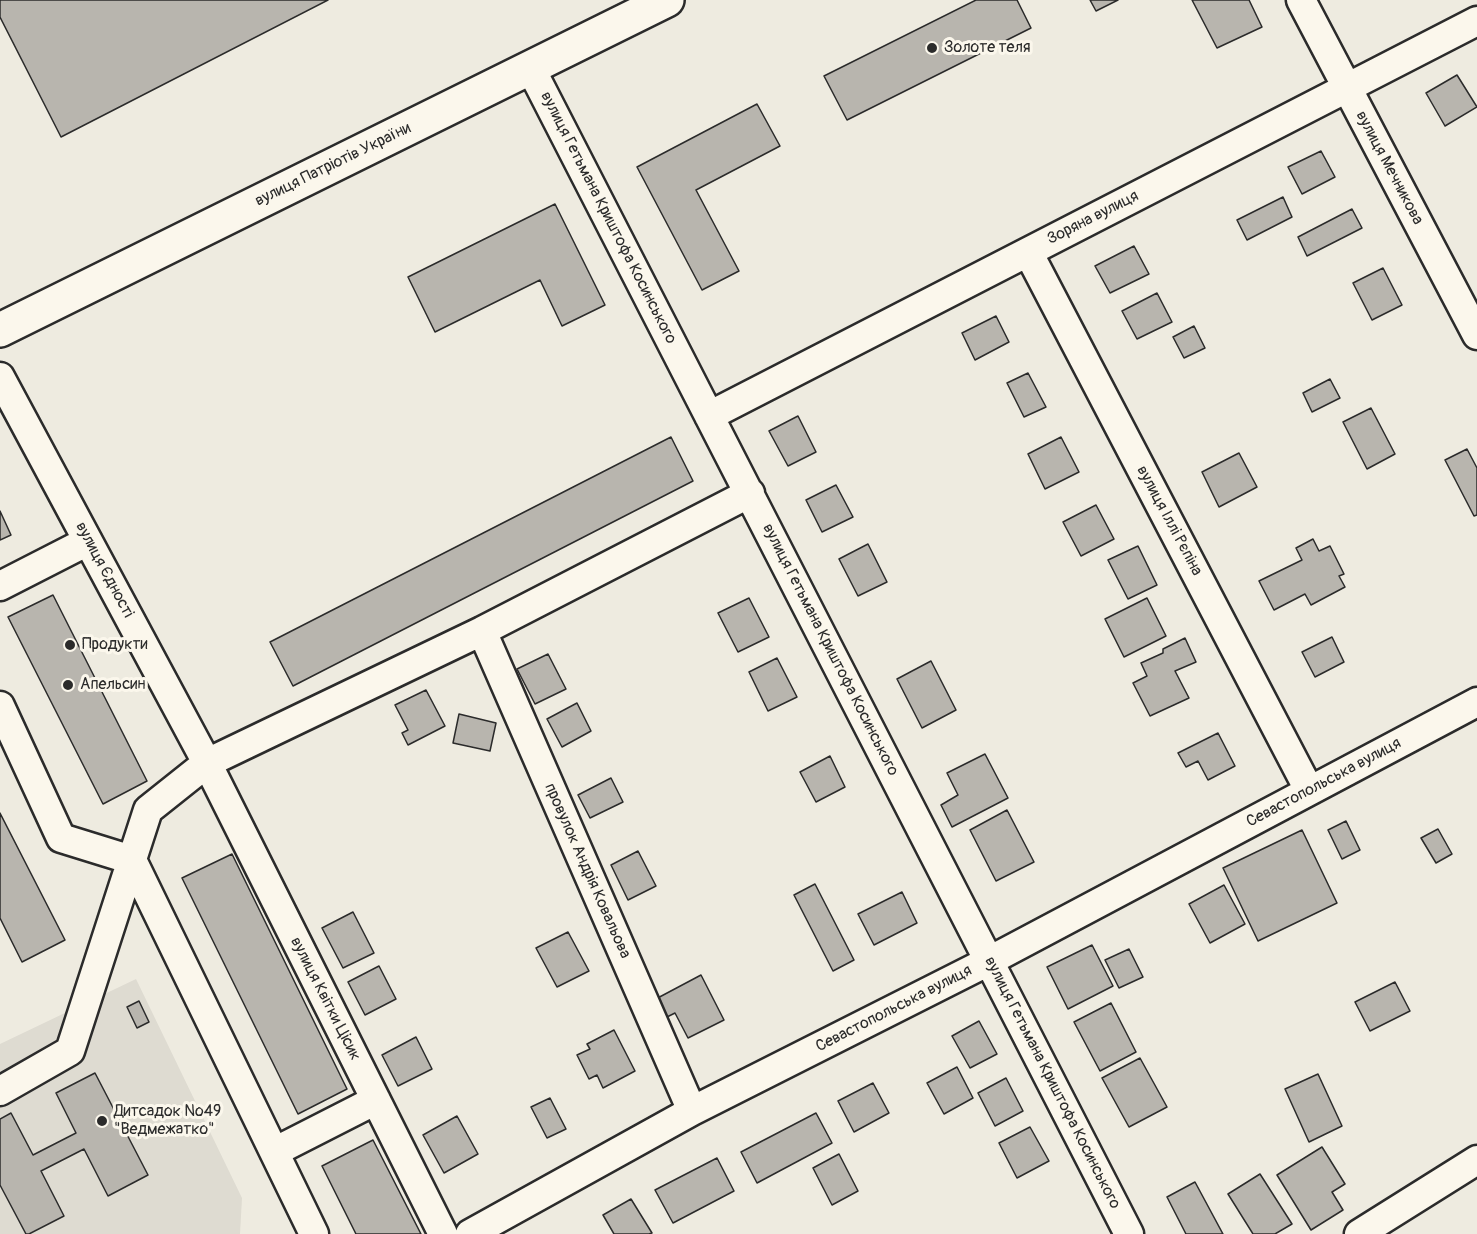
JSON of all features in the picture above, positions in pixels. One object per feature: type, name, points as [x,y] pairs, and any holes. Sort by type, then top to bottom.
[{"type":"main road","name":"вулиця Патріотів України","points":[[0,330],[667,0]]},
{"type":"street","name":"вулиця Мечникова","points":[[1301,0],[1477,335]]},
{"type":"street","name":"Зоряна вулиця","points":[[709,416],[1477,21]]},
{"type":"street","name":"вулиця Гетьмана Криштофа Косинського","points":[[530,67],[1129,1234]]},
{"type":"street","name":"вулиця Іллі Рєпіна","points":[[1028,252],[1309,790]]},
{"type":"street","name":"вулиця Єдності","points":[[0,377],[207,763]]},
{"type":"street","points":[[0,1091],[70,1051],[148,810],[207,763],[482,631],[750,493]]},
{"type":"street","points":[[0,586],[88,541]]},
{"type":"street","name":"провулок Андрія Ковальова","points":[[482,631],[692,1111]]},
{"type":"street","name":"Севастопольська вулиця","points":[[470,1234],[692,1111],[989,961],[1477,702]]},
{"type":"street","points":[[0,706],[61,838],[132,860],[314,1234]]},
{"type":"street","name":"вулиця Квітки Цісик","points":[[207,763],[443,1234]]},
{"type":"street","points":[[274,1152],[376,1100]]},
{"type":"street","points":[[1359,1234],[1477,1160]]},
{"type":"shaded area","name":"Дитсадок №49 \"Ведмежатко\"","points":[[136,979],[242,1198],[240,1234],[0,1234],[0,1044]]},
{"type":"building","points":[[0,0],[328,0],[61,137],[0,17]]},
{"type":"building","points":[[976,0],[1017,0],[1031,28],[847,120],[824,76]]},
{"type":"building","points":[[1090,0],[1118,0],[1096,11]]},
{"type":"building","points":[[1192,0],[1249,0],[1262,27],[1217,48]]},
{"type":"building","points":[[1457,75],[1477,107],[1445,126],[1426,93]]},
{"type":"building","points":[[757,104],[780,146],[696,190],[739,271],[702,290],[637,167]]},
{"type":"building","points":[[1321,151],[1335,177],[1302,194],[1288,167]]},
{"type":"building","points":[[1283,197],[1292,217],[1247,240],[1237,220]]},
{"type":"building","points":[[555,204],[605,305],[562,326],[540,280],[435,332],[408,277]]},
{"type":"building","points":[[1352,209],[1362,228],[1307,256],[1298,237]]},
{"type":"building","points":[[1134,246],[1149,274],[1110,293],[1095,266]]},
{"type":"building","points":[[1383,268],[1402,305],[1372,320],[1353,283]]},
{"type":"building","points":[[1157,293],[1172,322],[1137,339],[1122,311]]},
{"type":"building","points":[[996,316],[1009,342],[975,360],[962,333]]},
{"type":"building","points":[[1194,326],[1205,348],[1184,358],[1173,337]]},
{"type":"building","points":[[1028,373],[1046,407],[1024,417],[1007,383]]},
{"type":"building","points":[[1330,379],[1340,398],[1312,412],[1303,393]]},
{"type":"building","points":[[1371,408],[1395,454],[1367,469],[1343,422]]},
{"type":"building","points":[[798,416],[816,452],[788,466],[769,431]]},
{"type":"building","points":[[671,437],[693,481],[293,686],[270,642]]},
{"type":"building","points":[[1061,437],[1079,472],[1045,489],[1028,454]]},
{"type":"building","points":[[1467,449],[1477,468],[1477,515],[1474,516],[1445,460]]},
{"type":"building","points":[[1239,453],[1257,487],[1219,507],[1202,472]]},
{"type":"building","points":[[836,485],[853,517],[822,532],[806,500]]},
{"type":"building","points":[[1096,505],[1114,539],[1081,556],[1063,522]]},
{"type":"building","points":[[0,511],[11,535],[0,540]]},
{"type":"building","points":[[1313,539],[1319,551],[1330,546],[1344,574],[1339,576],[1345,587],[1311,605],[1305,594],[1274,610],[1259,581],[1302,560],[1296,548]]},
{"type":"building","points":[[868,544],[887,582],[858,596],[839,559]]},
{"type":"building","points":[[1138,546],[1157,585],[1128,599],[1108,560]]},
{"type":"building","points":[[53,595],[147,781],[103,804],[8,617]]},
{"type":"building","points":[[749,598],[769,637],[738,652],[718,613]]},
{"type":"building","points":[[1147,598],[1166,636],[1124,657],[1105,619]]},
{"type":"building","points":[[1332,637],[1344,662],[1315,677],[1302,652]]},
{"type":"building","points":[[1185,638],[1196,662],[1175,671],[1189,698],[1150,716],[1133,683],[1147,676],[1141,663],[1163,653],[1163,649]]},
{"type":"building","points":[[548,654],[566,689],[535,704],[517,669]]},
{"type":"building","points":[[777,658],[797,697],[768,711],[749,672]]},
{"type":"building","points":[[931,661],[956,710],[922,728],[897,679]]},
{"type":"building","points":[[426,690],[445,726],[408,745],[402,733],[408,730],[395,705]]},
{"type":"building","points":[[577,703],[591,731],[562,747],[547,719]]},
{"type":"building","points":[[459,714],[496,723],[490,751],[453,743]]},
{"type":"building","points":[[1218,733],[1235,766],[1208,780],[1198,761],[1186,767],[1178,753]]},
{"type":"building","points":[[985,754],[1008,798],[952,827],[941,805],[958,795],[947,773]]},
{"type":"building","points":[[830,756],[845,787],[816,802],[800,772]]},
{"type":"building","points":[[611,778],[623,802],[590,818],[578,795]]},
{"type":"building","points":[[1007,810],[1034,862],[996,881],[970,830]]},
{"type":"building","points":[[0,813],[65,940],[22,962],[0,918]]},
{"type":"building","points":[[1346,821],[1360,850],[1342,859],[1328,830]]},
{"type":"building","points":[[1438,829],[1452,854],[1436,863],[1421,838]]},
{"type":"building","points":[[1302,830],[1337,903],[1258,941],[1223,868]]},
{"type":"building","points":[[638,851],[656,886],[628,900],[611,865]]},
{"type":"building","points":[[232,854],[347,1089],[298,1114],[182,878]]},
{"type":"building","points":[[815,884],[854,960],[833,971],[794,895]]},
{"type":"building","points":[[1224,885],[1245,924],[1210,943],[1189,904]]},
{"type":"building","points":[[902,892],[917,923],[874,945],[858,914]]},
{"type":"building","points":[[353,912],[374,953],[343,968],[322,928]]},
{"type":"building","points":[[568,932],[589,971],[557,987],[536,948]]},
{"type":"building","points":[[1092,945],[1113,986],[1068,1009],[1047,967]]},
{"type":"building","points":[[1129,949],[1143,977],[1119,988],[1105,960]]},
{"type":"building","points":[[379,966],[396,999],[365,1015],[348,982]]},
{"type":"building","points":[[701,975],[724,1020],[688,1038],[675,1013],[661,1020],[652,1001]]},
{"type":"building","points":[[1395,982],[1410,1011],[1370,1031],[1355,1002]]},
{"type":"building","points":[[139,1001],[149,1022],[137,1028],[127,1007]]},
{"type":"building","points":[[1111,1003],[1136,1052],[1100,1071],[1074,1022]]},
{"type":"building","points":[[979,1021],[997,1054],[970,1068],[952,1036]]},
{"type":"building","points":[[614,1030],[635,1071],[603,1088],[597,1075],[589,1079],[577,1055],[590,1049],[587,1044]]},
{"type":"building","points":[[416,1037],[432,1069],[398,1086],[382,1055]]},
{"type":"building","points":[[1140,1058],[1167,1107],[1129,1127],[1102,1078]]},
{"type":"building","points":[[957,1067],[973,1098],[944,1114],[927,1083]]},
{"type":"building","points":[[95,1073],[148,1175],[108,1196],[84,1149],[41,1171],[64,1216],[26,1234],[0,1185],[0,1119],[11,1113],[33,1155],[76,1133],[56,1093]]},
{"type":"building","points":[[1318,1074],[1342,1126],[1309,1142],[1285,1089]]},
{"type":"building","points":[[1006,1078],[1023,1111],[995,1126],[978,1093]]},
{"type":"building","points":[[873,1083],[889,1113],[854,1132],[838,1101]]},
{"type":"building","points":[[550,1098],[566,1129],[547,1138],[531,1107]]},
{"type":"building","points":[[816,1113],[832,1143],[757,1183],[741,1152]]},
{"type":"building","points":[[457,1116],[478,1154],[444,1173],[423,1135]]},
{"type":"building","points":[[1030,1127],[1049,1161],[1017,1178],[999,1143]]},
{"type":"building","points":[[373,1140],[421,1234],[356,1234],[322,1166]]},
{"type":"building","points":[[1322,1147],[1345,1184],[1332,1192],[1343,1210],[1311,1230],[1277,1175]]},
{"type":"building","points":[[839,1154],[858,1191],[832,1205],[813,1168]]},
{"type":"building","points":[[717,1158],[734,1191],[673,1223],[655,1190]]},
{"type":"building","points":[[1260,1174],[1292,1224],[1275,1234],[1253,1234],[1228,1194]]},
{"type":"building","points":[[1195,1182],[1223,1234],[1186,1234],[1167,1197]]},
{"type":"building","points":[[631,1199],[652,1233],[614,1234],[603,1215]]},
{"type":"place","name":"Золоте теля","points":[[932,48]]},
{"type":"place","name":"Продукти","points":[[70,645]]},
{"type":"place","name":"Апельсин","points":[[68,685]]},
{"type":"place","name":"Дитсадок №49 \"Ведмежатко\"","points":[[102,1121]]}]
